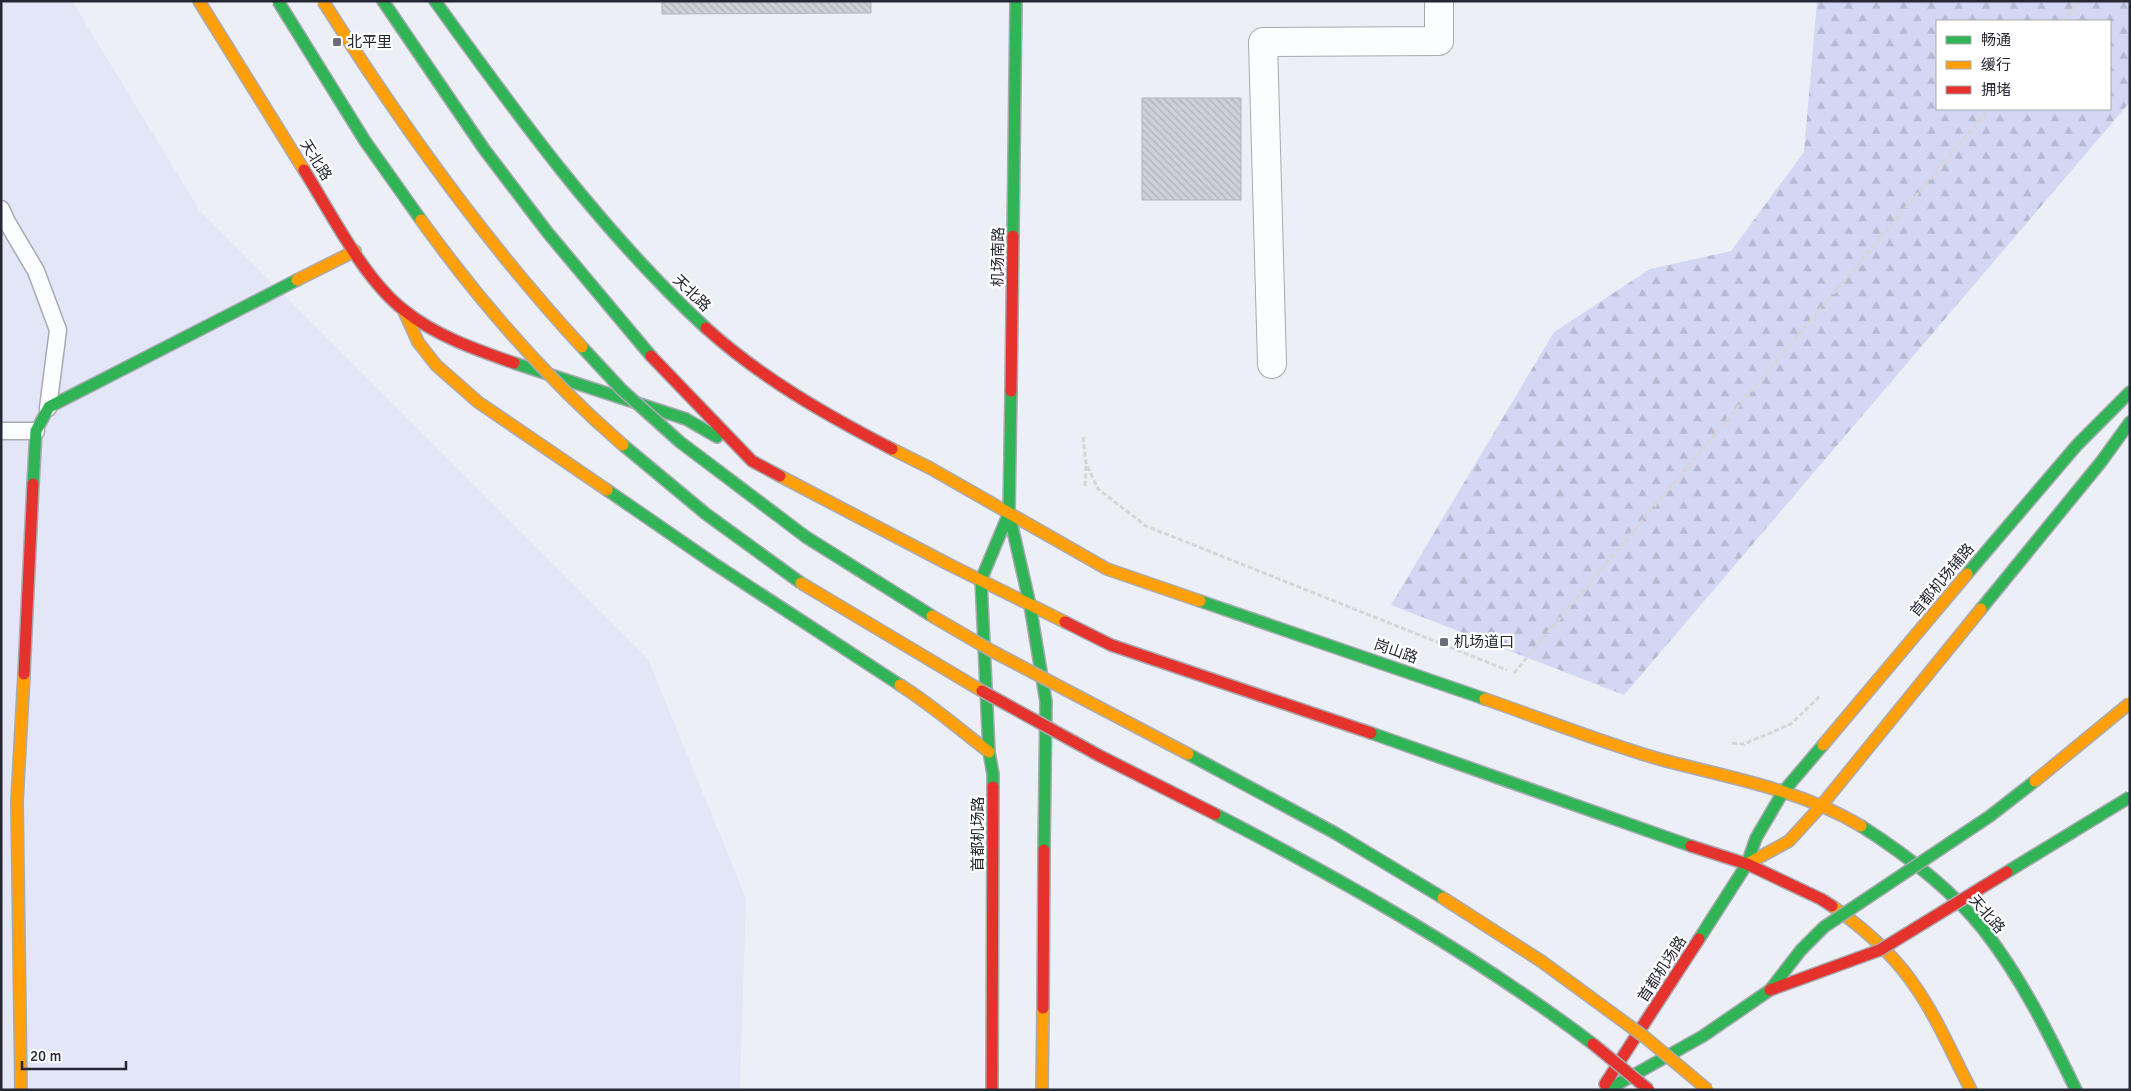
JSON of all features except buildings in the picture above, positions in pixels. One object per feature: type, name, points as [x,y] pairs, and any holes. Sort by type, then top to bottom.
[{"type":"main road","name":"天北路","points":[[199,1],[372,279],[404,311],[431,328],[489,356],[686,419],[705,429],[752,461],[1030,605]]},
{"type":"main road","points":[[278,1],[320,73],[386,173],[493,312],[580,405],[655,473],[772,563],[982,692],[1089,751],[1336,878],[1420,928],[1574,1030],[1649,1090]]},
{"type":"main road","points":[[323,1],[363,64],[483,232],[574,338],[622,390],[680,442],[806,537],[902,599],[992,651],[1148,732],[1335,833],[1441,897],[1541,961],[1646,1038],[1708,1090]]},
{"type":"main road","name":"天北路","points":[[383,1],[484,148],[548,233],[651,356],[752,461]]},
{"type":"main road","name":"天北路","points":[[435,1],[533,136],[609,229],[634,257],[735,354],[861,433],[930,468],[1009,513]]},
{"type":"main road","name":"机场南路","points":[[1009,513],[1016,1]]},
{"type":"main road","points":[[21,1090],[9,801],[36,432],[48,408],[355,250]]},
{"type":"main road","points":[[404,311],[418,342],[436,365],[478,402],[705,558],[929,703],[952,724],[990,752]]},
{"type":"main road","name":"首都机场辅路","points":[[1783,792],[2077,445],[2130,392]]},
{"type":"main road","points":[[1822,806],[2101,462],[2130,422]]},
{"type":"main road","points":[[981,580],[1009,513]]},
{"type":"main road","points":[[1009,513],[1030,605],[1046,702],[1042,1090]]},
{"type":"main road","name":"岗山路","points":[[1009,513],[1107,569],[1656,758],[1783,792],[1822,806]]},
{"type":"main road","name":"首都机场路","points":[[981,580],[990,752],[994,774],[992,1090]]},
{"type":"main road","points":[[1030,605],[1111,645],[1352,726],[1655,835],[1747,864],[1821,899],[1855,922],[1886,952],[1912,982],[1935,1020],[1971,1090]]},
{"type":"main road","points":[[1770,990],[1801,950],[1824,927],[1990,816],[2130,703]]},
{"type":"main road","name":"首都机场路","points":[[1602,1090],[1747,864],[1756,838],[1783,792]]},
{"type":"main road","points":[[1607,1090],[1703,1036],[1770,990],[1880,950],[1911,933],[2130,797]]},
{"type":"main road","name":"天北路","points":[[1822,806],[1854,822],[1896,848],[1944,889],[1982,928],[2016,976],[2051,1038],[2076,1090]]},
{"type":"main road","name":"首都机场路","points":[[1747,864],[1789,841],[1822,806]]},
{"type":"street","points":[[1272,364],[1263,42],[1439,41],[1439,1]]},
{"type":"lane","points":[[3,218],[36,271],[58,330],[48,408]]},
{"type":"lane","points":[[1,431],[36,432]]},
{"type":"path","points":[[2064,20],[2080,1]]},
{"type":"path","points":[[1514,673],[1988,110]]},
{"type":"path","points":[[1082,437],[1086,463],[1085,486]]},
{"type":"path","points":[[1086,463],[1098,489],[1146,526],[1523,677]]},
{"type":"path","points":[[1726,743],[1744,744],[1792,724],[1820,696]]},
{"type":"shaded area","points":[[1,1],[72,1],[200,211],[648,659],[746,898],[740,1090],[1,1090]]},
{"type":"green space","points":[[1817,1],[2130,1],[2130,102],[1624,695],[1391,605],[1554,332],[1650,269],[1731,251],[1804,152]]},
{"type":"traffic: fast","points":[[278,1],[365,141],[421,220]]},
{"type":"traffic: fast","points":[[383,1],[484,149],[548,233],[651,356]]},
{"type":"traffic: fast","points":[[435,1],[562,171],[631,252],[706,328]]},
{"type":"traffic: fast","points":[[1013,236],[1016,1]]},
{"type":"traffic: fast","points":[[33,484],[36,431],[49,407],[297,280]]},
{"type":"traffic: fast","points":[[582,347],[622,390],[680,442],[806,537],[932,616]]},
{"type":"traffic: fast","points":[[514,363],[686,419],[717,437]]},
{"type":"traffic: fast","points":[[1011,391],[1009,513],[1030,605],[1046,702],[1044,850]]},
{"type":"traffic: fast","points":[[1967,574],[2077,445],[2130,392]]},
{"type":"traffic: fast","points":[[1981,609],[2101,462],[2130,422]]},
{"type":"traffic: fast","points":[[623,445],[706,514],[801,583]]},
{"type":"traffic: fast","points":[[607,490],[713,563],[900,685]]},
{"type":"traffic: fast","points":[[993,787],[989,752],[981,580],[1009,513]]},
{"type":"traffic: fast","points":[[1200,601],[1485,699]]},
{"type":"traffic: fast","points":[[1371,733],[1691,846]]},
{"type":"traffic: fast","points":[[1699,939],[1747,864],[1756,838],[1783,792],[1823,745]]},
{"type":"traffic: fast","points":[[1188,754],[1335,833],[1443,898]]},
{"type":"traffic: fast","points":[[1770,990],[1801,950],[1824,927],[1990,816],[2035,781]]},
{"type":"traffic: fast","points":[[2007,872],[2130,797]]},
{"type":"traffic: fast","points":[[1215,814],[1313,866],[1409,921],[1503,980],[1593,1044]]},
{"type":"traffic: fast","points":[[1861,826],[1894,848],[1926,873],[1956,900],[1983,929],[2022,986],[2045,1027],[2076,1090]]},
{"type":"traffic: fast","points":[[1607,1090],[1703,1036],[1770,990]]},
{"type":"traffic: slow","points":[[199,1],[304,170]]},
{"type":"traffic: slow","points":[[323,1],[382,92],[477,223],[546,307],[582,347]]},
{"type":"traffic: slow","points":[[421,220],[491,310],[541,366],[623,445]]},
{"type":"traffic: slow","points":[[297,280],[355,251]]},
{"type":"traffic: slow","points":[[404,311],[418,342],[436,365],[478,402],[607,490]]},
{"type":"traffic: slow","points":[[892,449],[930,468],[1107,569],[1200,601]]},
{"type":"traffic: slow","points":[[780,476],[948,564],[1065,622]]},
{"type":"traffic: slow","points":[[1823,745],[1967,574]]},
{"type":"traffic: slow","points":[[801,583],[982,691]]},
{"type":"traffic: slow","points":[[1747,864],[1789,841],[1821,806],[1981,609]]},
{"type":"traffic: slow","points":[[932,616],[992,651],[1188,754]]},
{"type":"traffic: slow","points":[[21,1090],[17,801],[24,674]]},
{"type":"traffic: slow","points":[[900,685],[989,752]]},
{"type":"traffic: slow","points":[[1485,699],[1593,738],[1659,759],[1788,793],[1838,813],[1861,826]]},
{"type":"traffic: slow","points":[[2035,781],[2130,703]]},
{"type":"traffic: slow","points":[[1443,898],[1541,961],[1646,1038],[1708,1090]]},
{"type":"traffic: slow","points":[[1832,906],[1875,941],[1904,971],[1929,1008],[1971,1090]]},
{"type":"traffic: slow","points":[[1042,1090],[1043,1008]]},
{"type":"traffic: jam","points":[[304,170],[349,245],[390,298],[417,320],[443,335],[514,363]]},
{"type":"traffic: jam","points":[[1011,391],[1013,236]]},
{"type":"traffic: jam","points":[[706,328],[749,363],[794,394],[892,449]]},
{"type":"traffic: jam","points":[[651,356],[752,461],[780,476]]},
{"type":"traffic: jam","points":[[24,674],[33,484]]},
{"type":"traffic: jam","points":[[1065,622],[1111,645],[1371,733]]},
{"type":"traffic: jam","points":[[982,691],[1100,756],[1215,814]]},
{"type":"traffic: jam","points":[[992,1090],[993,787]]},
{"type":"traffic: jam","points":[[1691,846],[1747,864],[1832,906]]},
{"type":"traffic: jam","points":[[1043,1008],[1044,850]]},
{"type":"traffic: jam","points":[[1770,990],[1880,950],[2007,872]]},
{"type":"traffic: jam","points":[[1605,1084],[1699,939]]},
{"type":"traffic: jam","points":[[1593,1044],[1649,1090]]},
{"type":"place","name":"北平里","points":[[337,42]]},
{"type":"place","name":"机场道口","points":[[1444,642]]}]
